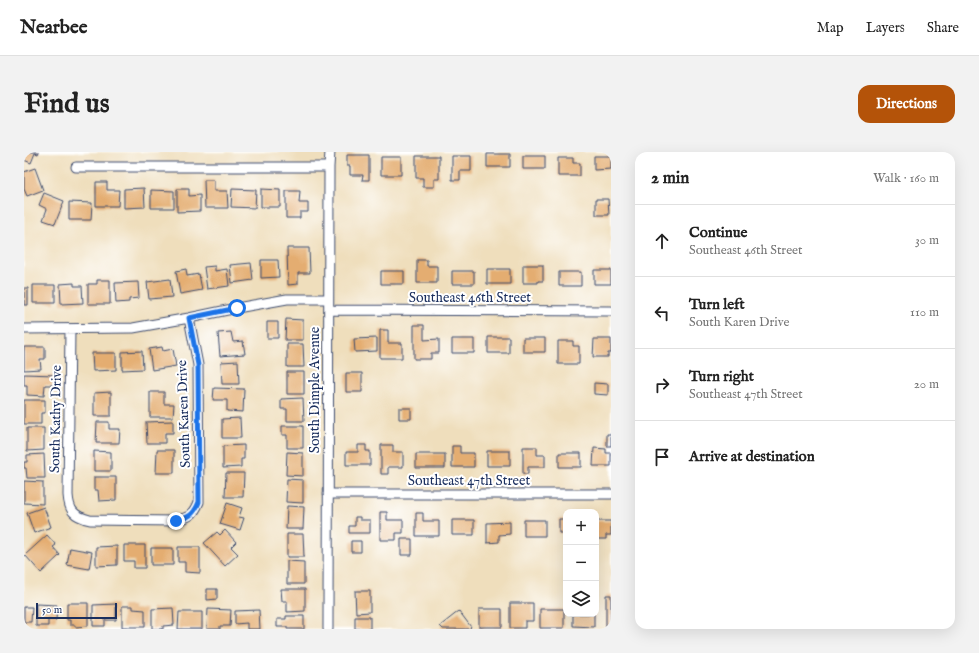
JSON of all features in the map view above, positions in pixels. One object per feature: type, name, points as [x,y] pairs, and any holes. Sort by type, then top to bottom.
[{"type":"street","name":"South Dimple Avenue","points":[[328,629],[328,299],[330,152]]},
{"type":"street","points":[[76,167],[329,167]]},
{"type":"street","points":[[24,329],[133,328],[287,299],[328,299]]},
{"type":"street","name":"Southeast 46th Street","points":[[329,310],[611,312]]},
{"type":"street","name":"South Karen Drive","points":[[71,510],[76,515],[90,520],[176,521],[192,514],[196,509],[199,502],[198,365],[189,318]]},
{"type":"street","name":"South Kathy Drive","points":[[70,329],[68,495],[71,510]]},
{"type":"street","name":"Southeast 47th Street","points":[[328,494],[611,494]]},
{"type":"building","points":[[24,152],[39,152],[38,154],[35,153],[31,163],[24,160]]},
{"type":"building","points":[[487,154],[510,154],[510,167],[487,167]]},
{"type":"building","points":[[347,155],[369,155],[369,180],[362,180],[363,175],[350,175],[350,166],[347,166]]},
{"type":"building","points":[[416,156],[439,156],[439,179],[434,179],[434,187],[423,187],[423,178],[416,178]]},
{"type":"building","points":[[452,156],[471,156],[471,171],[460,171],[460,180],[452,180]]},
{"type":"building","points":[[523,156],[545,156],[545,169],[523,169]]},
{"type":"building","points":[[594,156],[611,156],[611,169],[594,170]]},
{"type":"building","points":[[381,157],[401,157],[401,175],[381,175]]},
{"type":"building","points":[[558,158],[573,158],[573,163],[580,163],[580,176],[558,176]]},
{"type":"building","points":[[35,168],[43,190],[27,196],[24,189],[24,172]]},
{"type":"building","points":[[204,180],[214,180],[214,191],[227,191],[228,208],[205,208]]},
{"type":"building","points":[[96,182],[107,182],[107,190],[119,190],[118,206],[96,206]]},
{"type":"building","points":[[144,188],[145,207],[124,208],[124,189]]},
{"type":"building","points":[[177,189],[189,189],[189,196],[200,195],[200,211],[177,212]]},
{"type":"building","points":[[232,189],[256,190],[255,208],[231,207]]},
{"type":"building","points":[[261,189],[280,190],[280,207],[261,207]]},
{"type":"building","points":[[151,190],[174,191],[174,208],[151,208]]},
{"type":"building","points":[[286,191],[300,191],[299,203],[308,203],[308,212],[300,212],[300,218],[286,218]]},
{"type":"building","points":[[44,193],[64,201],[55,224],[43,220],[47,209],[39,205]]},
{"type":"building","points":[[596,199],[608,199],[609,215],[596,215]]},
{"type":"building","points":[[69,202],[92,203],[91,220],[69,220]]},
{"type":"building","points":[[287,248],[309,248],[310,273],[298,273],[298,284],[288,285]]},
{"type":"building","points":[[261,260],[278,260],[279,277],[261,278]]},
{"type":"building","points":[[417,260],[427,260],[427,266],[437,266],[437,283],[417,283]]},
{"type":"building","points":[[251,263],[253,280],[232,283],[230,265]]},
{"type":"building","points":[[523,265],[543,265],[543,281],[538,281],[538,283],[523,283]]},
{"type":"building","points":[[215,266],[215,271],[227,269],[229,286],[207,289],[204,267]]},
{"type":"building","points":[[186,269],[187,276],[199,274],[202,290],[180,294],[176,271]]},
{"type":"building","points":[[487,269],[510,269],[510,284],[487,284]]},
{"type":"building","points":[[594,270],[611,270],[611,284],[594,284]]},
{"type":"building","points":[[381,271],[404,271],[404,284],[381,284]]},
{"type":"building","points":[[452,271],[474,271],[474,284],[452,284]]},
{"type":"building","points":[[559,272],[581,272],[581,286],[559,286]]},
{"type":"building","points":[[170,279],[172,297],[149,299],[147,282]]},
{"type":"building","points":[[97,280],[110,280],[110,304],[88,304],[88,284],[97,284]]},
{"type":"building","points":[[138,282],[139,298],[129,299],[129,302],[116,303],[115,283]]},
{"type":"building","points":[[74,283],[74,286],[82,286],[83,303],[61,304],[60,284]]},
{"type":"building","points":[[33,285],[55,285],[55,303],[33,303]]},
{"type":"building","points":[[24,288],[28,288],[28,305],[24,305]]},
{"type":"building","points":[[286,319],[303,320],[303,340],[285,340]]},
{"type":"building","points":[[267,322],[278,322],[278,338],[267,338]]},
{"type":"building","points":[[414,325],[424,325],[424,340],[439,339],[439,353],[431,353],[431,359],[414,359]]},
{"type":"building","points":[[380,330],[388,330],[388,343],[402,343],[402,358],[380,358]]},
{"type":"building","points":[[231,332],[233,342],[243,341],[245,354],[220,356],[218,333]]},
{"type":"building","points":[[488,337],[509,337],[509,353],[488,353]]},
{"type":"building","points":[[377,338],[377,351],[355,352],[354,339]]},
{"type":"building","points":[[523,338],[545,338],[545,352],[523,352]]},
{"type":"building","points":[[452,339],[474,339],[474,353],[452,353]]},
{"type":"building","points":[[594,339],[611,339],[611,353],[608,353],[608,357],[593,357]]},
{"type":"building","points":[[558,341],[573,341],[573,346],[579,346],[579,364],[558,364]]},
{"type":"building","points":[[287,344],[303,344],[304,367],[287,367]]},
{"type":"building","points":[[24,347],[45,347],[45,359],[40,359],[41,369],[24,370]]},
{"type":"building","points":[[162,347],[163,351],[173,349],[176,366],[152,370],[149,349]]},
{"type":"building","points":[[142,351],[143,369],[122,370],[122,352]]},
{"type":"building","points":[[92,353],[116,353],[116,370],[93,371]]},
{"type":"building","points":[[238,361],[239,384],[222,384],[221,362]]},
{"type":"building","points":[[287,372],[304,372],[304,394],[287,394]]},
{"type":"building","points":[[346,373],[362,373],[362,392],[346,392]]},
{"type":"building","points":[[24,374],[55,375],[55,385],[45,385],[44,396],[27,395],[27,385],[24,385]]},
{"type":"building","points":[[594,383],[608,384],[608,395],[594,394]]},
{"type":"building","points":[[214,388],[244,389],[243,412],[227,411],[227,400],[213,400]]},
{"type":"building","points":[[111,392],[111,416],[94,416],[94,393]]},
{"type":"building","points":[[150,392],[164,392],[164,404],[174,404],[173,417],[150,417]]},
{"type":"building","points":[[303,398],[304,421],[287,421],[287,409],[281,409],[281,399]]},
{"type":"building","points":[[24,400],[45,400],[45,413],[41,413],[41,424],[24,424]]},
{"type":"building","points":[[399,408],[411,408],[411,419],[399,419]]},
{"type":"building","points":[[240,418],[241,438],[222,438],[222,419]]},
{"type":"building","points":[[173,421],[173,433],[165,433],[165,443],[147,443],[146,422]]},
{"type":"building","points":[[97,422],[109,422],[109,429],[120,429],[119,443],[96,443]]},
{"type":"building","points":[[282,426],[303,426],[303,448],[287,448],[287,435],[282,435]]},
{"type":"building","points":[[27,428],[44,428],[44,450],[27,451]]},
{"type":"building","points":[[607,434],[611,434],[611,446],[607,446]]},
{"type":"building","points":[[244,445],[244,459],[241,459],[241,467],[223,468],[223,446]]},
{"type":"building","points":[[358,445],[366,445],[366,451],[370,451],[370,465],[346,465],[346,452],[358,452]]},
{"type":"building","points":[[381,445],[393,445],[393,452],[403,452],[403,467],[388,467],[388,474],[381,474]]},
{"type":"building","points":[[452,446],[460,446],[460,453],[474,453],[474,467],[452,467]]},
{"type":"building","points":[[523,447],[537,447],[537,455],[545,455],[545,467],[528,467],[528,474],[523,474]]},
{"type":"building","points":[[594,448],[606,449],[606,453],[611,453],[611,466],[593,466]]},
{"type":"building","points":[[157,450],[174,450],[174,473],[156,473]]},
{"type":"building","points":[[94,451],[111,452],[111,471],[94,471]]},
{"type":"building","points":[[487,451],[510,451],[510,466],[487,466]]},
{"type":"building","points":[[287,452],[303,453],[303,476],[286,475]]},
{"type":"building","points":[[559,453],[581,453],[581,467],[559,467]]},
{"type":"building","points":[[44,454],[45,478],[27,478],[24,462],[27,462],[27,455]]},
{"type":"building","points":[[416,454],[445,454],[445,468],[416,468]]},
{"type":"building","points":[[226,473],[244,473],[243,497],[225,497]]},
{"type":"building","points":[[94,477],[116,477],[116,500],[99,501],[98,490],[94,490]]},
{"type":"building","points":[[287,479],[303,480],[303,503],[286,502]]},
{"type":"building","points":[[24,481],[43,482],[43,504],[24,503]]},
{"type":"building","points":[[227,503],[242,508],[239,517],[244,518],[240,530],[220,524]]},
{"type":"building","points":[[287,506],[304,507],[303,529],[286,529]]},
{"type":"building","points":[[44,507],[51,527],[34,533],[27,513]]},
{"type":"building","points":[[380,512],[387,512],[387,520],[403,520],[403,533],[396,533],[396,540],[380,540]]},
{"type":"building","points":[[416,513],[423,513],[423,521],[439,521],[439,536],[416,536]]},
{"type":"building","points":[[355,517],[360,517],[360,520],[370,520],[370,533],[349,533],[349,526],[355,526]]},
{"type":"building","points":[[559,519],[563,519],[563,533],[559,533]]},
{"type":"building","points":[[452,520],[474,520],[474,535],[452,535]]},
{"type":"building","points":[[524,520],[545,520],[545,536],[524,536]]},
{"type":"building","points":[[599,521],[611,521],[611,535],[606,535],[606,539],[599,539]]},
{"type":"building","points":[[510,522],[510,534],[499,535],[499,542],[487,543],[487,523]]},
{"type":"building","points":[[225,530],[236,542],[231,547],[238,554],[225,566],[204,543],[217,532],[220,535]]},
{"type":"building","points":[[287,534],[303,534],[304,557],[287,557]]},
{"type":"building","points":[[47,535],[56,545],[53,547],[60,555],[41,573],[25,555]]},
{"type":"building","points":[[401,539],[412,539],[412,555],[401,555]]},
{"type":"building","points":[[351,541],[361,541],[361,552],[351,552]]},
{"type":"building","points":[[124,545],[145,545],[145,568],[134,568],[134,561],[124,561]]},
{"type":"building","points":[[117,546],[117,565],[96,566],[96,547]]},
{"type":"building","points":[[178,547],[200,547],[200,573],[185,572],[185,562],[178,562]]},
{"type":"building","points":[[70,548],[92,552],[89,569],[67,565]]},
{"type":"building","points":[[151,548],[173,548],[173,565],[151,565]]},
{"type":"building","points":[[287,561],[304,562],[304,584],[287,584]]},
{"type":"building","points":[[207,589],[217,589],[217,599],[207,600]]},
{"type":"building","points":[[281,589],[305,589],[305,611],[287,612],[287,601],[282,601]]},
{"type":"building","points":[[355,591],[370,591],[370,612],[356,613]]},
{"type":"building","points":[[606,595],[611,595],[611,628],[606,628]]},
{"type":"building","points":[[67,603],[88,603],[88,626],[75,627],[75,625],[70,625],[70,620],[67,620]]},
{"type":"building","points":[[510,603],[533,603],[533,621],[525,621],[525,628],[510,628]]},
{"type":"building","points":[[36,604],[57,605],[56,620],[48,620],[48,626],[36,626]]},
{"type":"building","points":[[116,604],[116,620],[105,620],[105,626],[93,626],[93,605]]},
{"type":"building","points":[[122,606],[133,606],[133,609],[145,610],[145,627],[122,627]]},
{"type":"building","points":[[24,607],[32,607],[31,622],[24,622]]},
{"type":"building","points":[[173,608],[174,625],[163,626],[163,629],[152,629],[152,609]]},
{"type":"building","points":[[208,609],[231,610],[230,626],[220,626],[220,629],[207,629]]},
{"type":"building","points":[[479,609],[502,609],[502,627],[479,627]]},
{"type":"building","points":[[540,609],[563,609],[564,628],[540,628]]},
{"type":"building","points":[[259,610],[260,629],[247,629],[247,623],[235,624],[235,611]]},
{"type":"building","points":[[459,611],[471,627],[469,629],[443,629],[440,626]]},
{"type":"building","points":[[179,612],[202,612],[202,629],[178,629]]},
{"type":"building","points":[[286,616],[304,616],[304,629],[287,629],[287,627],[277,627],[277,619],[286,619]]},
{"type":"building","points":[[355,617],[370,617],[370,629],[355,629]]},
{"type":"building","points":[[573,617],[594,617],[594,627],[573,626]]},
{"type":"route","points":[[176,521],[192,514],[199,502],[198,365],[189,318],[237,308]]}]
